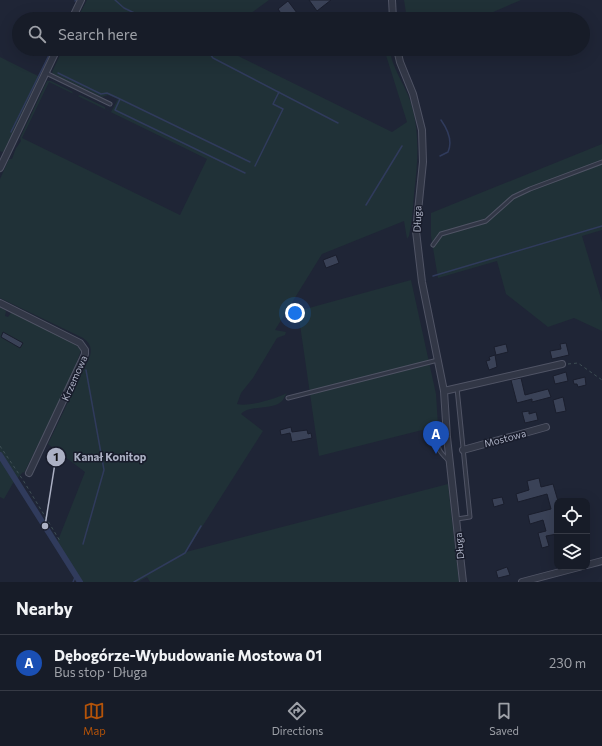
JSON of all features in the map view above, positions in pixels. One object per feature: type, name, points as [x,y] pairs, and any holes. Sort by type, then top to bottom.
[{"type":"street","points":[[75,12],[81,0]]},
{"type":"street","points":[[392,0],[393,12]]},
{"type":"street","points":[[0,168],[54,56]]},
{"type":"street","name":"Długa","points":[[399,56],[414,100],[422,130],[423,162],[416,231],[422,282],[444,392],[447,437],[451,462],[463,582]]},
{"type":"street","name":"Krzemowa","points":[[0,303],[80,342],[85,350],[85,354],[77,373],[29,473]]},
{"type":"street","points":[[444,392],[562,364]]},
{"type":"street","name":"Mostowa","points":[[463,450],[546,427]]},
{"type":"street","points":[[590,564],[602,561]]},
{"type":"street","points":[[522,582],[568,570]]},
{"type":"lane","points":[[46,73],[110,104]]},
{"type":"lane","points":[[433,244],[441,234],[486,221],[513,198],[530,189],[602,162]]},
{"type":"lane","points":[[288,398],[438,360]]},
{"type":"lane","points":[[456,519],[470,517],[457,388]]},
{"type":"lane","points":[[447,437],[442,438],[438,446],[440,452],[451,462]]},
{"type":"path","points":[[562,364],[578,363],[602,380]]},
{"type":"path","points":[[0,446],[23,480],[60,541]]},
{"type":"shaded area","points":[[87,0],[269,0],[253,12],[81,12]]},
{"type":"shaded area","points":[[404,0],[521,0],[493,12],[406,12]]},
{"type":"shaded area","points":[[60,56],[238,56],[392,132],[407,122],[386,56],[391,56],[409,97],[416,125],[416,170],[409,236],[407,239],[404,221],[322,254],[275,330],[286,332],[285,335],[277,338],[253,378],[241,393],[237,404],[242,405],[262,402],[287,393],[283,400],[278,404],[250,409],[241,414],[263,431],[186,552],[448,484],[459,582],[150,582],[147,577],[138,582],[81,582],[57,543],[85,472],[48,444],[90,356],[90,346],[83,338],[0,298],[0,179],[9,159],[12,159],[16,148],[21,141],[20,138],[47,81],[51,81],[78,96],[80,95],[105,107],[105,109],[111,112],[118,99],[108,95],[102,97],[53,74],[52,72]],"holes":[[[49,82],[207,159],[180,215],[22,138]]]},
{"type":"shaded area","points":[[0,57],[40,77],[4,151],[2,152],[0,151]]},
{"type":"shaded area","points":[[602,144],[602,230],[582,236],[602,302],[602,331],[574,318],[548,327],[506,294],[497,261],[438,278],[431,236],[431,213]]},
{"type":"shaded area","points":[[411,280],[436,394],[438,426],[319,456],[298,311]]},
{"type":"shaded area","points":[[0,307],[6,311],[5,316],[8,317],[11,313],[14,313],[70,341],[81,350],[73,373],[24,473],[23,472],[13,483],[4,499],[0,497]]},
{"type":"building","points":[[309,0],[331,0],[317,11]]},
{"type":"building","points":[[288,1],[296,12],[280,12],[278,9]]},
{"type":"building","points":[[336,255],[339,263],[326,268],[323,260]]},
{"type":"building","points":[[3,332],[23,343],[20,348],[1,337]]},
{"type":"building","points":[[566,343],[569,355],[552,359],[550,351],[561,349],[560,344]]},
{"type":"building","points":[[506,344],[508,352],[496,355],[494,347]]},
{"type":"building","points":[[495,355],[497,367],[489,370],[486,361],[490,360],[489,357]]},
{"type":"building","points":[[566,372],[568,381],[555,384],[553,376]]},
{"type":"building","points":[[585,377],[586,385],[578,387],[577,384],[574,384],[573,380]]},
{"type":"building","points":[[521,378],[525,395],[548,389],[551,397],[532,402],[532,399],[517,403],[511,380]]},
{"type":"building","points":[[563,397],[566,411],[556,413],[553,400]]},
{"type":"building","points":[[529,411],[529,414],[536,412],[538,420],[525,423],[522,412]]},
{"type":"building","points":[[291,427],[292,432],[307,430],[308,434],[311,433],[312,438],[292,442],[290,433],[281,435],[280,430]]},
{"type":"building","points":[[539,478],[541,487],[553,484],[557,498],[554,498],[554,535],[546,536],[549,546],[542,548],[538,533],[546,531],[543,520],[530,524],[528,515],[551,509],[547,494],[518,502],[516,494],[529,490],[527,481]]},
{"type":"building","points":[[502,497],[504,504],[494,507],[492,499]]},
{"type":"building","points":[[507,567],[510,575],[498,578],[496,571]]},
{"type":"waterway","points":[[115,0],[124,8],[132,12]]},
{"type":"waterway","points":[[11,132],[49,56]]},
{"type":"waterway","points":[[211,56],[338,123]]},
{"type":"waterway","points":[[58,73],[101,94],[107,93],[120,99],[115,110],[245,173]]},
{"type":"waterway","points":[[255,166],[283,109],[273,104],[279,92]]},
{"type":"waterway","points":[[120,99],[250,162]]},
{"type":"waterway","points":[[440,156],[448,152],[450,144],[448,132],[441,120]]},
{"type":"waterway","points":[[366,205],[402,146]]},
{"type":"waterway","points":[[433,276],[602,226]]},
{"type":"waterway","points":[[83,544],[104,470],[86,370]]},
{"type":"waterway","points":[[0,455],[80,582]]},
{"type":"waterway","points":[[134,582],[185,553],[201,526]]},
{"type":"waterway","points":[[73,582],[76,575]]},
{"type":"place","name":"Dębogórze-Wybudowanie Mostowa 01","points":[[436,454]]},
{"type":"place","name":"Kanał Konitop","points":[[45,526]]}]
